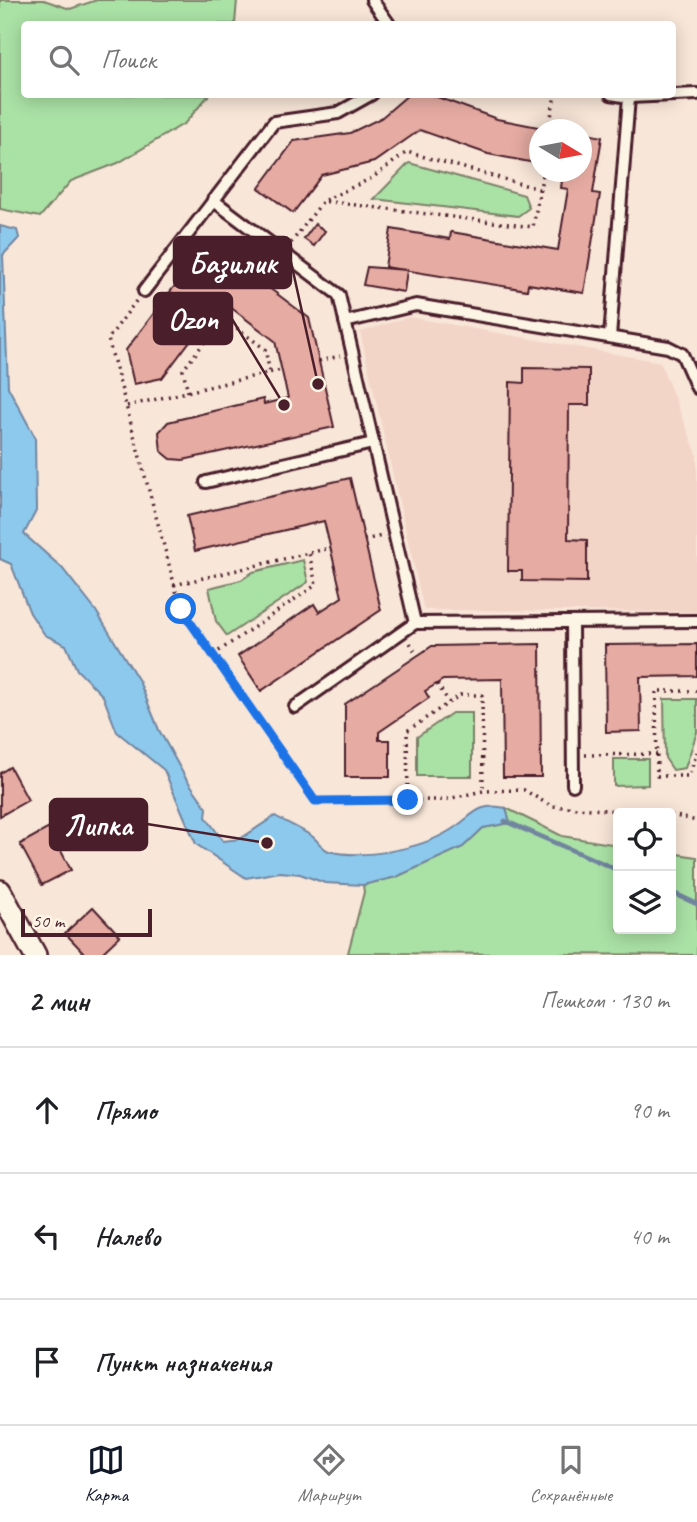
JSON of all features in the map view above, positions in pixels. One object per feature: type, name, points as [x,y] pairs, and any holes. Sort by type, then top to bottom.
[{"type":"street","points":[[0,891],[35,955]]},
{"type":"lane","points":[[372,0],[387,21]]},
{"type":"lane","points":[[676,95],[697,94]]},
{"type":"lane","points":[[144,291],[274,122],[331,115],[353,107],[366,98]]},
{"type":"lane","points":[[610,337],[629,98]]},
{"type":"lane","points":[[213,200],[339,295],[415,623]]},
{"type":"lane","points":[[345,322],[416,305],[676,349],[682,354],[697,388]]},
{"type":"lane","points":[[206,482],[373,443]]},
{"type":"lane","points":[[295,707],[415,623],[697,621]]},
{"type":"lane","points":[[572,622],[573,785]]},
{"type":"path","points":[[551,119],[554,98]]},
{"type":"path","points":[[284,253],[323,201],[372,178],[407,152],[539,189]]},
{"type":"path","points":[[323,201],[533,227],[540,182]]},
{"type":"path","points":[[144,291],[108,339],[181,609],[315,801],[443,800],[483,791],[524,790],[551,806],[613,811]]},
{"type":"path","points":[[188,392],[183,370],[223,318],[265,349],[270,373]]},
{"type":"path","points":[[319,361],[353,354]]},
{"type":"path","points":[[126,406],[281,370]]},
{"type":"path","points":[[174,585],[330,548]]},
{"type":"path","points":[[213,655],[316,585],[309,553]]},
{"type":"path","points":[[437,684],[450,702]]},
{"type":"path","points":[[697,691],[656,691],[657,776],[689,776],[697,752]]},
{"type":"path","points":[[408,800],[407,731],[460,695],[482,695],[483,791]]},
{"type":"path","points":[[573,755],[657,754]]},
{"type":"path","points":[[676,816],[697,821]]},
{"type":"shaded area","points":[[409,317],[660,362],[697,454],[697,612],[424,610],[360,332]]},
{"type":"green space","points":[[0,0],[44,0],[70,9],[97,0],[237,0],[235,21],[21,21],[21,98],[206,98],[185,123],[118,163],[71,181],[40,217],[0,209]]},
{"type":"green space","points":[[409,163],[524,195],[529,208],[518,216],[374,199]]},
{"type":"green space","points":[[303,560],[308,582],[227,636],[216,621],[209,588],[241,580],[253,572]]},
{"type":"green space","points":[[664,699],[697,699],[697,732],[685,768],[673,770],[665,758]]},
{"type":"green space","points":[[452,713],[472,713],[472,776],[417,776],[417,737]]},
{"type":"green space","points":[[614,759],[648,759],[648,785],[614,786]]},
{"type":"green space","points":[[506,808],[562,836],[613,844],[613,934],[676,934],[676,854],[697,857],[697,955],[348,953],[364,892],[363,885],[396,877],[463,847],[483,828],[509,823]]},
{"type":"water","points":[[0,226],[17,230],[19,238],[3,255],[8,387],[35,437],[36,511],[24,534],[62,568],[96,611],[139,681],[159,730],[185,777],[207,808],[206,817],[223,841],[240,839],[275,816],[309,834],[324,849],[358,854],[390,851],[423,843],[488,807],[506,808],[510,823],[483,828],[463,847],[396,877],[363,885],[325,883],[300,874],[280,872],[246,878],[196,844],[164,770],[117,732],[103,696],[77,670],[66,645],[45,635],[30,613],[11,564],[0,559]]},
{"type":"building","points":[[404,98],[440,98],[497,119],[529,125],[529,162],[488,154],[420,130],[374,162],[322,175],[293,213],[259,188],[294,141],[350,133],[381,118]]},
{"type":"building","points":[[592,135],[602,137],[593,193],[600,194],[584,293],[528,284],[527,290],[385,267],[391,229],[450,239],[451,232],[558,250],[568,189],[561,188],[562,182],[592,182]]},
{"type":"building","points":[[315,224],[325,231],[314,246],[304,239]]},
{"type":"building","points":[[208,242],[309,318],[334,427],[183,460],[171,459],[161,451],[159,432],[168,422],[263,399],[264,404],[288,398],[275,341],[221,300],[162,378],[134,384],[126,350]]},
{"type":"building","points":[[367,267],[407,270],[404,292],[363,285]]},
{"type":"building","points":[[524,368],[589,369],[589,405],[569,405],[568,539],[587,540],[587,582],[522,581],[522,571],[508,571],[510,382],[524,383]]},
{"type":"building","points":[[350,478],[381,610],[261,691],[238,656],[314,604],[319,612],[342,597],[324,521],[195,551],[187,516]]},
{"type":"building","points":[[540,644],[541,777],[503,777],[502,679],[443,680],[425,691],[429,698],[379,732],[379,740],[390,740],[390,777],[345,777],[345,704],[432,646]]},
{"type":"building","points":[[697,644],[697,676],[640,677],[641,731],[606,732],[605,645]]},
{"type":"building","points":[[10,767],[28,800],[0,816],[0,773]]},
{"type":"building","points":[[49,828],[71,870],[42,885],[20,844]]},
{"type":"building","points":[[93,907],[120,936],[100,955],[86,955],[65,933]]},
{"type":"waterway","points":[[505,821],[613,868]]},
{"type":"waterway","points":[[676,894],[697,904]]},
{"type":"place","name":"Базилик","points":[[318,384]]},
{"type":"place","name":"Ozon","points":[[284,405]]},
{"type":"place","name":"Липка","points":[[267,843]]},
{"type":"route","points":[[181,609],[315,801],[408,800]]}]
